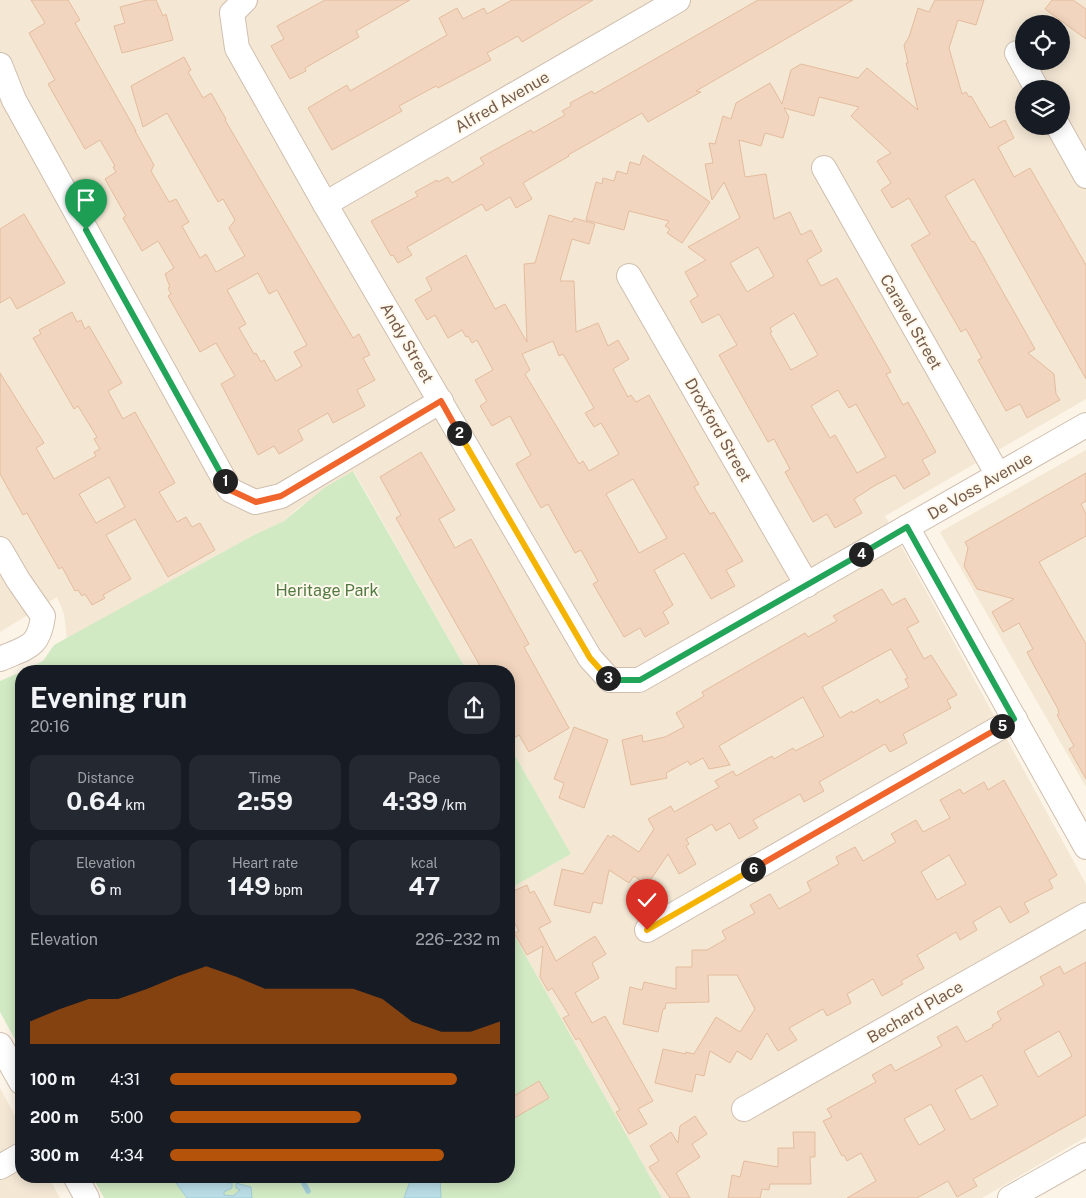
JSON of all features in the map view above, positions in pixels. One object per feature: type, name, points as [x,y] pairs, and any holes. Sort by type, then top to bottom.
[{"type":"street","name":"Andy Street","points":[[245,0],[232,13],[237,48],[326,204],[590,658],[610,680],[640,680]]},
{"type":"street","name":"Alfred Avenue","points":[[326,204],[678,0]]},
{"type":"street","points":[[0,65],[14,100],[230,490],[256,502],[281,496],[441,401]]},
{"type":"street","points":[[1063,135],[1086,176]]},
{"type":"street","name":"Caravel Street","points":[[824,168],[998,475]]},
{"type":"street","name":"Droxford Street","points":[[629,276],[807,584]]},
{"type":"street","name":"De Voss Avenue","points":[[640,680],[1086,425]]},
{"type":"street","points":[[907,527],[1086,847]]},
{"type":"street","points":[[0,549],[18,580],[43,616],[40,634],[28,647],[0,659]]},
{"type":"street","points":[[647,930],[1014,719]]},
{"type":"street","name":"Bechard Place","points":[[744,1108],[1086,915]]},
{"type":"street","points":[[0,1045],[15,1071]]},
{"type":"street","points":[[1010,1198],[1086,1155]]},
{"type":"street","points":[[0,1166],[15,1157]]},
{"type":"street","points":[[79,1183],[87,1198]]},
{"type":"shaded area","points":[[0,0],[1086,0],[1086,399],[885,516],[1086,884],[1086,1137],[982,1198],[662,1198],[515,937],[515,886],[571,854],[515,756],[515,665],[464,665],[354,471],[298,508],[284,521],[252,536],[67,639],[64,614],[57,597],[0,632]]},
{"type":"shaded area","points":[[1086,450],[1086,787],[940,532]]},
{"type":"shaded area","points":[[0,1088],[15,1116],[15,1183],[52,1183],[60,1198],[0,1198]]},
{"type":"green space","name":"Heritage Park","points":[[353,471],[464,665],[35,665],[43,661],[54,645],[252,536],[284,521],[324,488]]},
{"type":"green space","points":[[15,675],[15,1039],[0,1012],[0,681]]},
{"type":"green space","points":[[515,756],[571,854],[515,886]]},
{"type":"green space","points":[[515,937],[662,1198],[104,1198],[96,1183],[515,1183]]},
{"type":"water","points":[[176,1183],[232,1183],[232,1188],[224,1192],[224,1195],[233,1196],[240,1190],[236,1188],[236,1183],[251,1187],[252,1198],[187,1198]]},
{"type":"water","points":[[409,1183],[440,1183],[441,1198],[404,1198]]},
{"type":"building","points":[[31,0],[68,0],[80,20],[75,23],[154,165],[151,171],[169,202],[176,199],[189,222],[182,226],[200,258],[206,254],[216,272],[245,256],[229,228],[235,220],[223,199],[218,202],[167,113],[143,127],[131,86],[184,57],[191,70],[188,72],[203,98],[211,93],[353,338],[359,334],[370,355],[363,358],[375,380],[357,390],[365,406],[333,423],[328,413],[298,430],[303,440],[279,454],[274,446],[258,455],[221,384],[235,376],[216,343],[200,352],[168,296],[171,294],[165,274],[174,268],[158,241],[142,251],[123,218],[126,216],[105,179],[116,172],[113,167],[115,166],[100,140],[85,149],[48,84],[55,80],[29,33],[45,23]],"holes":[[[258,273],[269,294],[277,290],[307,345],[294,352],[302,366],[276,381],[264,360],[261,362],[256,353],[254,354],[239,328],[246,324],[227,290]]]},
{"type":"building","points":[[147,0],[156,0],[163,16],[166,14],[173,40],[122,53],[114,26],[125,23],[120,7]]},
{"type":"building","points":[[325,0],[410,0],[356,31],[359,37],[305,68],[306,71],[290,79],[271,46],[284,39],[277,26]]},
{"type":"building","points":[[512,0],[593,0],[522,42],[518,36],[487,53],[491,60],[399,106],[402,111],[332,150],[308,108],[347,85],[350,91],[447,35],[439,18],[457,8],[463,19],[484,8],[487,14]]},
{"type":"building","points":[[758,0],[853,0],[696,91],[701,92],[648,122],[642,113],[568,155],[523,183],[532,199],[516,208],[510,197],[486,211],[482,204],[407,247],[412,255],[398,263],[393,255],[391,256],[371,221],[418,196],[415,192],[437,180],[438,182],[448,177],[452,183],[484,164],[480,158],[531,130],[533,133],[565,115],[562,111],[571,106],[570,103],[592,91],[594,94]]},
{"type":"building","points":[[935,0],[984,0],[976,25],[958,20],[949,48],[962,94],[966,92],[969,97],[971,96],[990,128],[1005,120],[1014,138],[998,147],[1014,177],[1030,168],[1086,265],[1086,379],[974,179],[945,196],[972,242],[974,241],[1035,349],[1028,353],[1054,374],[1056,394],[1060,400],[1027,418],[1020,404],[1006,411],[978,360],[982,358],[966,329],[961,332],[911,245],[930,234],[909,198],[892,208],[881,190],[891,183],[877,161],[891,153],[851,116],[859,107],[819,97],[814,116],[784,108],[789,117],[783,138],[765,133],[761,146],[739,140],[745,177],[766,174],[774,219],[790,212],[801,235],[811,230],[822,251],[807,260],[821,286],[837,278],[891,372],[886,374],[903,405],[908,402],[936,452],[922,460],[930,474],[904,489],[895,475],[874,486],[854,499],[862,513],[835,528],[827,514],[813,522],[785,472],[790,469],[774,439],[768,442],[719,355],[737,345],[719,314],[702,323],[690,301],[698,296],[685,272],[706,260],[688,247],[740,218],[724,182],[712,200],[705,164],[713,163],[709,143],[715,144],[723,116],[731,119],[736,103],[770,83],[782,104],[791,70],[801,64],[858,78],[867,68],[918,110],[906,63],[908,63],[904,45],[909,37],[918,8],[929,12]],"holes":[[[758,247],[774,276],[747,292],[730,263]],[[794,313],[818,355],[791,370],[770,333],[772,332],[770,328]],[[838,390],[849,408],[856,404],[886,457],[857,473],[835,435],[830,438],[811,406]]]},
{"type":"building","points":[[1052,0],[1073,0],[1086,9],[1086,39],[1070,27],[1070,15],[1053,15],[1045,9]]},
{"type":"building","points":[[643,155],[710,202],[682,243],[667,233],[670,229],[665,226],[669,221],[629,211],[624,230],[586,220],[596,182],[602,184],[603,178],[614,181],[617,171],[627,174],[630,162],[640,165]]},
{"type":"building","points":[[24,214],[65,283],[17,309],[10,297],[0,303],[0,229]]},
{"type":"building","points":[[549,215],[572,222],[574,218],[595,224],[589,244],[572,239],[560,281],[574,281],[576,332],[598,323],[608,346],[618,340],[629,359],[613,369],[628,397],[631,395],[636,402],[649,395],[699,484],[694,487],[710,514],[714,512],[743,561],[726,570],[735,586],[711,599],[684,553],[654,570],[673,605],[663,612],[669,623],[645,637],[640,628],[624,637],[593,584],[598,581],[581,550],[575,553],[548,504],[541,508],[516,464],[531,455],[510,416],[492,426],[480,406],[487,401],[475,380],[493,370],[477,340],[472,343],[462,330],[448,338],[435,315],[427,320],[415,300],[432,290],[426,278],[466,255],[495,309],[505,304],[527,342],[524,264],[535,263]],"holes":[[[553,341],[559,356],[563,354],[594,408],[585,413],[594,427],[601,423],[619,454],[589,471],[583,461],[579,464],[525,374],[530,370],[522,354]],[[633,479],[667,538],[639,553],[606,494]]]},
{"type":"building","points":[[72,312],[77,322],[81,320],[85,329],[89,326],[122,383],[108,391],[123,419],[135,412],[175,483],[159,492],[177,522],[186,517],[192,527],[200,523],[215,550],[168,577],[135,519],[106,535],[131,579],[103,595],[105,598],[92,605],[85,594],[82,596],[78,590],[75,591],[62,567],[59,569],[27,513],[23,515],[0,474],[0,373],[44,443],[36,448],[54,479],[96,456],[94,452],[100,449],[94,439],[97,437],[78,406],[74,409],[33,338],[41,334],[39,330]],"holes":[[[109,477],[125,507],[96,523],[79,494]]]},
{"type":"building","points":[[421,452],[455,510],[439,519],[455,548],[471,539],[529,644],[524,647],[569,728],[529,752],[519,735],[515,737],[515,665],[480,665],[396,518],[401,515],[380,477]]},
{"type":"building","points":[[1086,473],[1086,501],[1081,504],[1086,514],[1086,536],[1039,562],[1086,644],[1086,779],[1069,749],[1074,746],[1057,715],[1059,714],[1058,709],[1027,652],[1033,649],[1019,623],[1003,632],[992,612],[1014,599],[977,589],[964,566],[968,548],[965,542]]},
{"type":"building","points":[[882,589],[892,605],[905,598],[919,622],[907,628],[924,659],[931,655],[957,695],[947,700],[951,708],[903,734],[907,743],[890,752],[885,744],[819,782],[824,791],[804,802],[800,794],[753,820],[758,828],[739,839],[730,823],[716,831],[712,824],[686,839],[689,844],[686,846],[696,864],[679,874],[668,854],[647,885],[634,876],[629,883],[609,870],[602,904],[593,902],[590,913],[554,905],[562,869],[583,874],[608,835],[611,838],[613,835],[639,852],[654,829],[648,819],[671,806],[674,812],[719,787],[715,781],[733,771],[736,776],[772,756],[774,759],[793,748],[795,751],[824,736],[803,697],[719,746],[730,765],[709,769],[703,758],[690,765],[688,761],[666,773],[667,778],[631,785],[622,740],[642,735],[643,742],[665,737],[684,727],[676,713],[704,696],[702,692],[805,633],[808,637],[837,621],[833,616]],"holes":[[[891,649],[908,678],[905,679],[909,687],[880,703],[878,699],[840,718],[822,687]]]},
{"type":"building","points":[[574,727],[608,740],[584,808],[559,798],[564,783],[554,779]]},
{"type":"building","points":[[1004,780],[1057,875],[1049,880],[1053,888],[1024,903],[1029,912],[1010,923],[1000,906],[973,922],[977,930],[960,940],[956,932],[917,955],[924,968],[901,981],[903,984],[882,996],[873,979],[847,994],[851,1003],[827,1016],[823,1009],[789,1028],[797,1040],[778,1051],[767,1033],[751,1060],[737,1051],[730,1063],[710,1051],[704,1076],[696,1074],[692,1092],[655,1083],[663,1049],[694,1054],[716,1017],[740,1032],[755,1009],[737,975],[708,975],[709,1002],[666,1003],[658,1032],[623,1024],[630,987],[642,990],[644,982],[676,989],[676,967],[692,967],[692,950],[707,950],[726,939],[722,931],[755,913],[750,905],[770,894],[779,909],[811,891],[807,882],[839,864],[836,857],[855,847],[863,861],[896,842],[891,834],[916,820],[923,832],[950,818],[940,800],[960,789],[963,794],[984,782],[988,790]],"holes":[[[949,855],[966,884],[937,900],[921,872]]]},
{"type":"building","points":[[527,885],[530,893],[534,891],[551,922],[539,928],[556,961],[595,936],[606,954],[592,963],[599,978],[575,993],[592,1023],[605,1016],[653,1101],[638,1109],[647,1124],[629,1134],[616,1112],[620,1110],[579,1038],[576,1040],[563,1018],[569,1015],[552,988],[548,991],[540,977],[543,946],[527,955],[515,935],[515,933],[519,931],[515,924],[515,890]]},
{"type":"building","points":[[1086,962],[1086,1115],[973,1179],[977,1186],[957,1197],[948,1181],[917,1198],[847,1198],[876,1181],[861,1153],[847,1161],[844,1155],[842,1156],[823,1121],[832,1117],[827,1109],[876,1082],[872,1075],[891,1064],[895,1071],[942,1046],[937,1037],[957,1026],[966,1042],[993,1027],[992,1025],[1001,1020],[997,1012],[1044,985],[1040,977],[1060,966],[1064,974]],"holes":[[[1059,1031],[1072,1056],[1038,1077],[1024,1051]],[[982,1075],[998,1105],[971,1120],[955,1090]],[[931,1104],[945,1130],[919,1145],[904,1119]]]},
{"type":"building","points":[[539,1081],[549,1098],[515,1118],[515,1095]]},
{"type":"building","points":[[695,1116],[707,1134],[692,1144],[700,1157],[676,1173],[690,1198],[670,1198],[649,1167],[659,1161],[650,1146],[671,1132],[678,1143],[680,1126]]},
{"type":"building","points":[[793,1132],[815,1132],[815,1157],[810,1157],[811,1184],[770,1184],[769,1190],[762,1189],[760,1198],[728,1198],[732,1175],[740,1177],[744,1161],[778,1167],[778,1148],[794,1148]]},
{"type":"waterway","points":[[304,1183],[308,1191]]},
{"type":"route","points":[[86,230],[230,490],[256,502],[281,496],[441,401],[590,658],[610,680],[640,680],[907,527],[1014,719],[647,930]]}]
